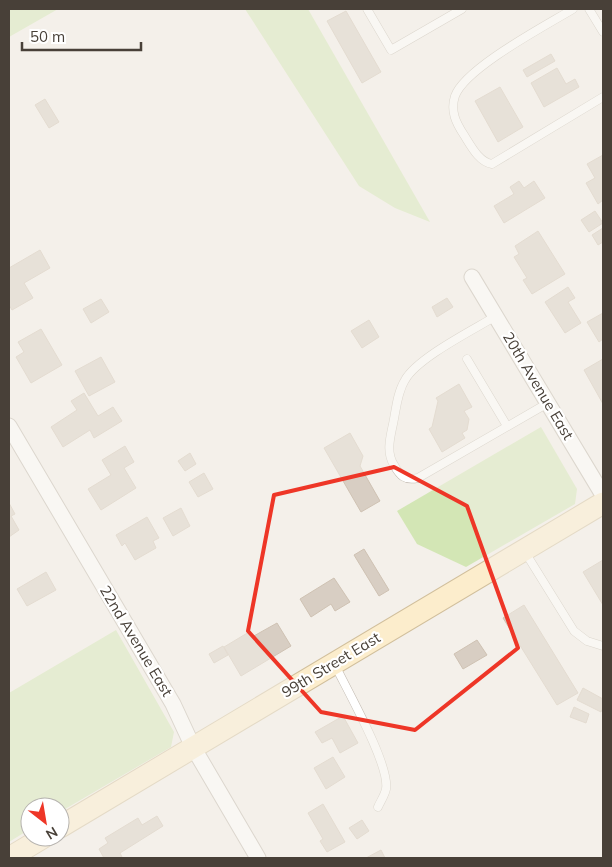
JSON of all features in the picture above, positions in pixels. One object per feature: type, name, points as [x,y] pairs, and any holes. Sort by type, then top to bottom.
[{"type":"street","name":"20th Avenue East","points":[[472,277],[603,495]]},
{"type":"street","name":"22nd Avenue East","points":[[9,426],[173,704],[193,747],[258,858]]},
{"type":"street","name":"99th Street East","points":[[70,821],[603,503]]},
{"type":"street","points":[[9,858],[27,847]]},
{"type":"lane","points":[[367,9],[391,50],[462,9]]},
{"type":"lane","points":[[573,9],[480,66],[464,82],[455,95],[453,117],[482,160],[492,164],[603,97]]},
{"type":"lane","points":[[589,9],[603,32]]},
{"type":"lane","points":[[496,316],[427,358],[410,372],[400,390],[390,437],[390,457],[401,477],[409,480],[418,478],[548,403]]},
{"type":"lane","points":[[467,359],[507,426]]},
{"type":"lane","points":[[524,550],[574,631],[586,641],[603,646]]},
{"type":"lane","points":[[334,663],[364,721],[384,771],[386,789],[378,807]]},
{"type":"highlighted area","points":[[394,467],[467,506],[518,648],[415,730],[321,712],[248,631],[274,495]]},
{"type":"green space","points":[[9,9],[58,9],[9,37]]},
{"type":"green space","points":[[245,9],[308,9],[430,222],[395,208],[359,186]]},
{"type":"green space","points":[[541,427],[577,489],[575,504],[466,567],[417,544],[397,511]]},
{"type":"green space","points":[[116,630],[174,732],[171,747],[70,806],[70,797],[20,797],[20,835],[9,842],[9,693]]},
{"type":"building","points":[[346,11],[381,72],[362,83],[327,21]]},
{"type":"building","points":[[551,54],[555,61],[527,77],[523,70]]},
{"type":"building","points":[[557,68],[566,84],[575,79],[579,87],[544,107],[531,83]]},
{"type":"building","points":[[500,87],[523,127],[498,142],[475,101]]},
{"type":"building","points":[[45,99],[59,122],[49,128],[35,105]]},
{"type":"building","points":[[603,155],[603,200],[598,204],[586,183],[595,178],[587,164]]},
{"type":"building","points":[[519,181],[524,188],[534,181],[545,198],[504,223],[494,206],[514,194],[510,187]]},
{"type":"building","points":[[595,211],[603,223],[589,232],[581,220]]},
{"type":"building","points":[[603,228],[603,242],[598,245],[592,235]]},
{"type":"building","points":[[538,231],[565,274],[532,294],[523,280],[527,278],[514,257],[519,254],[515,246]]},
{"type":"building","points":[[40,250],[50,268],[24,283],[33,298],[12,310],[9,305],[9,268]]},
{"type":"building","points":[[568,287],[575,298],[568,302],[581,323],[565,333],[545,302]]},
{"type":"building","points":[[447,298],[453,307],[437,317],[432,307]]},
{"type":"building","points":[[101,299],[109,312],[91,323],[83,309]]},
{"type":"building","points":[[603,313],[603,339],[599,342],[587,322]]},
{"type":"building","points":[[369,320],[379,337],[362,348],[351,331]]},
{"type":"building","points":[[41,329],[62,365],[31,383],[16,357],[24,352],[18,342]]},
{"type":"building","points":[[101,357],[115,382],[89,396],[75,371]]},
{"type":"building","points":[[603,359],[603,404],[584,370]]},
{"type":"building","points":[[459,384],[472,407],[464,411],[469,419],[467,430],[462,433],[465,438],[442,452],[429,429],[432,427],[438,401],[436,398]]},
{"type":"building","points":[[84,393],[98,416],[113,407],[122,421],[94,438],[90,430],[63,447],[51,427],[77,410],[71,401]]},
{"type":"building","points":[[350,433],[363,456],[360,466],[380,501],[361,512],[324,448]]},
{"type":"building","points":[[125,446],[134,462],[124,468],[136,488],[101,510],[88,489],[111,475],[102,460]]},
{"type":"building","points":[[190,453],[196,464],[185,471],[178,461]]},
{"type":"building","points":[[204,473],[213,489],[198,497],[189,482]]},
{"type":"building","points":[[9,503],[15,514],[11,516],[19,530],[9,537]]},
{"type":"building","points":[[181,508],[190,526],[173,536],[163,518]]},
{"type":"building","points":[[147,517],[159,538],[153,541],[156,548],[135,560],[125,543],[122,546],[116,535]]},
{"type":"building","points":[[364,549],[389,590],[379,596],[354,555]]},
{"type":"building","points":[[603,560],[603,605],[583,572]]},
{"type":"building","points":[[46,572],[56,590],[27,606],[17,589]]},
{"type":"building","points":[[334,578],[350,602],[335,611],[331,604],[311,617],[300,599]]},
{"type":"building","points":[[524,605],[578,693],[557,705],[503,618]]},
{"type":"building","points":[[277,623],[291,646],[241,676],[224,647],[249,632],[252,637]]},
{"type":"building","points":[[477,640],[487,655],[463,669],[454,654]]},
{"type":"building","points":[[223,646],[228,655],[214,663],[209,654]]},
{"type":"building","points":[[583,688],[603,699],[601,712],[577,700]]},
{"type":"building","points":[[574,707],[589,714],[586,723],[570,717]]},
{"type":"building","points":[[343,716],[358,743],[340,753],[332,738],[322,743],[315,732]]},
{"type":"building","points":[[333,757],[345,777],[326,789],[314,768]]},
{"type":"building","points":[[323,804],[345,842],[327,852],[320,841],[323,839],[308,813]]},
{"type":"building","points":[[157,816],[163,826],[120,853],[122,857],[104,858],[99,849],[108,843],[105,838],[138,818],[142,825]]},
{"type":"building","points":[[362,820],[369,831],[357,839],[349,828]]},
{"type":"building","points":[[381,850],[385,858],[366,858]]}]
